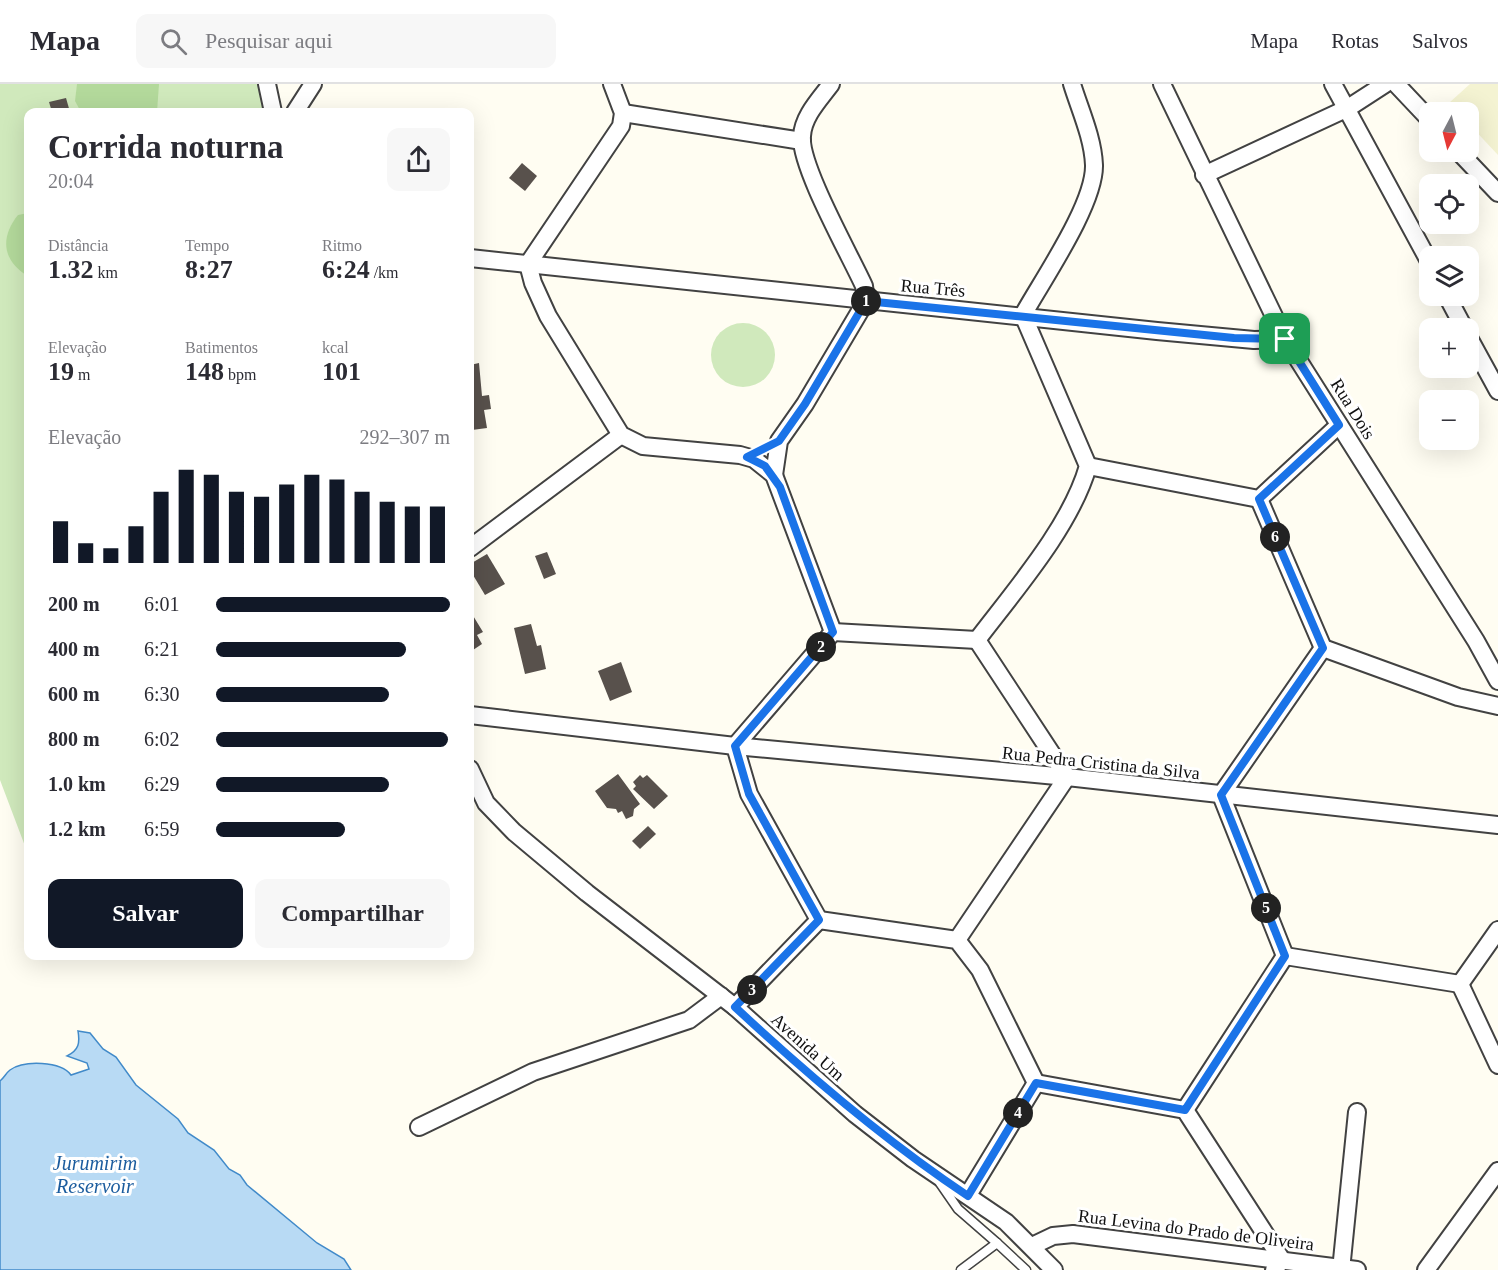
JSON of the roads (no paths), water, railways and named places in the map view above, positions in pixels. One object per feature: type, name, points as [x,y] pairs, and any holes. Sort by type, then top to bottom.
[{"type":"street","points":[[267,84],[272,108]]},
{"type":"street","points":[[298,108],[313,84]]},
{"type":"street","points":[[612,84],[623,113],[621,126],[528,264],[532,283],[548,316],[621,435],[643,446],[747,457],[765,466],[774,475],[833,632]]},
{"type":"street","points":[[774,475],[779,441],[805,404],[866,301],[864,286],[820,193],[802,141],[808,115],[831,84]]},
{"type":"street","points":[[977,640],[1067,515],[1082,487],[1088,466],[1023,315],[1085,204],[1093,184],[1094,164],[1088,134],[1072,84]]},
{"type":"street","name":"Rua Dois","points":[[1162,84],[1285,339],[1469,631],[1498,681]]},
{"type":"street","points":[[1333,84],[1421,246]]},
{"type":"street","points":[[1204,175],[1348,108],[1385,84]]},
{"type":"street","points":[[1396,84],[1419,108]]},
{"type":"street","points":[[623,113],[802,141]]},
{"type":"street","points":[[1469,162],[1498,193]]},
{"type":"street","name":"Rua Três","points":[[474,258],[1234,338],[1285,339]]},
{"type":"street","points":[[1479,356],[1498,391]]},
{"type":"street","points":[[1259,499],[1339,425]]},
{"type":"street","points":[[474,545],[621,435]]},
{"type":"street","points":[[747,457],[779,441]]},
{"type":"street","points":[[1088,466],[1259,499]]},
{"type":"street","points":[[1259,499],[1323,648],[1458,697],[1498,706]]},
{"type":"street","points":[[833,632],[977,640]]},
{"type":"street","points":[[819,920],[749,794],[735,746],[833,632]]},
{"type":"street","points":[[957,940],[1067,777],[977,640]]},
{"type":"street","points":[[1285,956],[1221,795],[1323,648]]},
{"type":"street","name":"Rua Pedra Cristina da Silva","points":[[474,715],[735,746],[1067,777],[1498,825]]},
{"type":"street","name":"Avenida Um","points":[[474,778],[486,803],[514,832],[587,893],[735,1007],[855,1114],[1006,1222],[1054,1270]]},
{"type":"street","points":[[819,920],[957,940],[980,970],[1036,1083]]},
{"type":"street","points":[[735,1007],[819,920]]},
{"type":"street","points":[[1460,984],[1498,930]]},
{"type":"street","points":[[1285,956],[1460,984]]},
{"type":"street","points":[[1185,1110],[1285,956]]},
{"type":"street","points":[[1460,984],[1498,1065]]},
{"type":"street","points":[[419,1127],[534,1072],[689,1020],[721,996]]},
{"type":"street","points":[[1036,1083],[1185,1110],[1278,1265]]},
{"type":"street","points":[[968,1196],[1036,1083]]},
{"type":"street","points":[[1347,1269],[1357,1112]]},
{"type":"street","points":[[1426,1270],[1498,1171]]},
{"type":"street","name":"Rua Levina do Prado de Oliveira","points":[[1032,1246],[1053,1236],[1073,1234],[1278,1265],[1347,1269]]},
{"type":"lane","points":[[935,1173],[958,1209],[1026,1270]]},
{"type":"lane","points":[[961,1270],[997,1243]]},
{"type":"water","name":"Jurumirim Reservoir","points":[[78,1031],[90,1033],[103,1049],[116,1057],[136,1085],[178,1119],[188,1133],[214,1150],[229,1169],[240,1175],[247,1185],[317,1243],[344,1259],[351,1270],[0,1270],[0,1081],[10,1070],[33,1063],[59,1067],[71,1075],[89,1069],[87,1063],[67,1056],[78,1046]]}]
